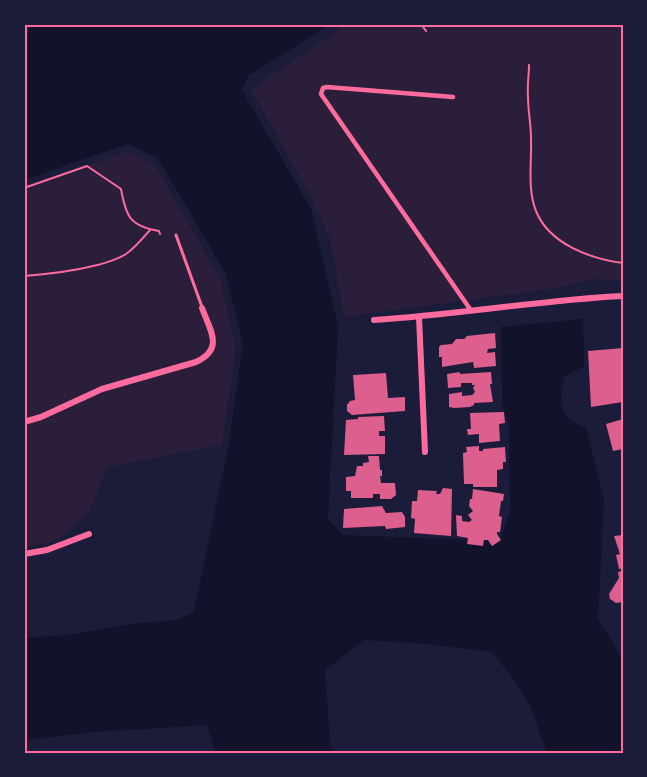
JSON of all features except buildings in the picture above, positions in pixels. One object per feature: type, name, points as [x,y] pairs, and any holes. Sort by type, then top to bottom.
[{"type":"street","points":[[453,97],[327,87],[321,94],[470,309]]},
{"type":"street","points":[[374,320],[623,296]]},
{"type":"street","points":[[24,422],[41,417],[102,389],[207,357],[212,352],[214,342],[202,308]]},
{"type":"street","points":[[418,317],[425,452]]},
{"type":"street","points":[[24,554],[54,548],[89,534]]},
{"type":"lane","points":[[176,235],[202,308]]},
{"type":"path","points":[[422,24],[426,31]]},
{"type":"path","points":[[529,65],[527,96],[531,136],[531,184],[536,211],[546,228],[566,244],[585,253],[623,263]]},
{"type":"path","points":[[24,188],[87,166],[121,189],[123,204],[132,222],[150,230],[159,231],[160,234]]},
{"type":"path","points":[[24,276],[49,274],[95,265],[126,254],[150,230]]},
{"type":"shaded area","points":[[24,24],[331,24],[248,76],[242,90],[311,209],[338,326],[328,519],[343,535],[500,541],[510,512],[509,424],[502,406],[501,327],[583,319],[584,366],[564,377],[561,402],[565,414],[570,419],[586,427],[604,500],[598,619],[623,660],[623,753],[547,753],[530,705],[492,652],[426,644],[364,640],[325,670],[330,743],[333,753],[216,753],[207,725],[95,732],[24,740],[24,638],[69,635],[131,624],[177,620],[194,612],[229,443],[243,344],[226,274],[158,158],[127,144],[24,180]]},
{"type":"shaded area","points":[[348,24],[623,24],[623,281],[594,279],[557,288],[344,317],[330,239],[310,195],[251,89]]},
{"type":"shaded area","points":[[126,151],[154,164],[220,278],[236,348],[222,445],[108,467],[89,512],[58,540],[24,548],[24,190]]}]
